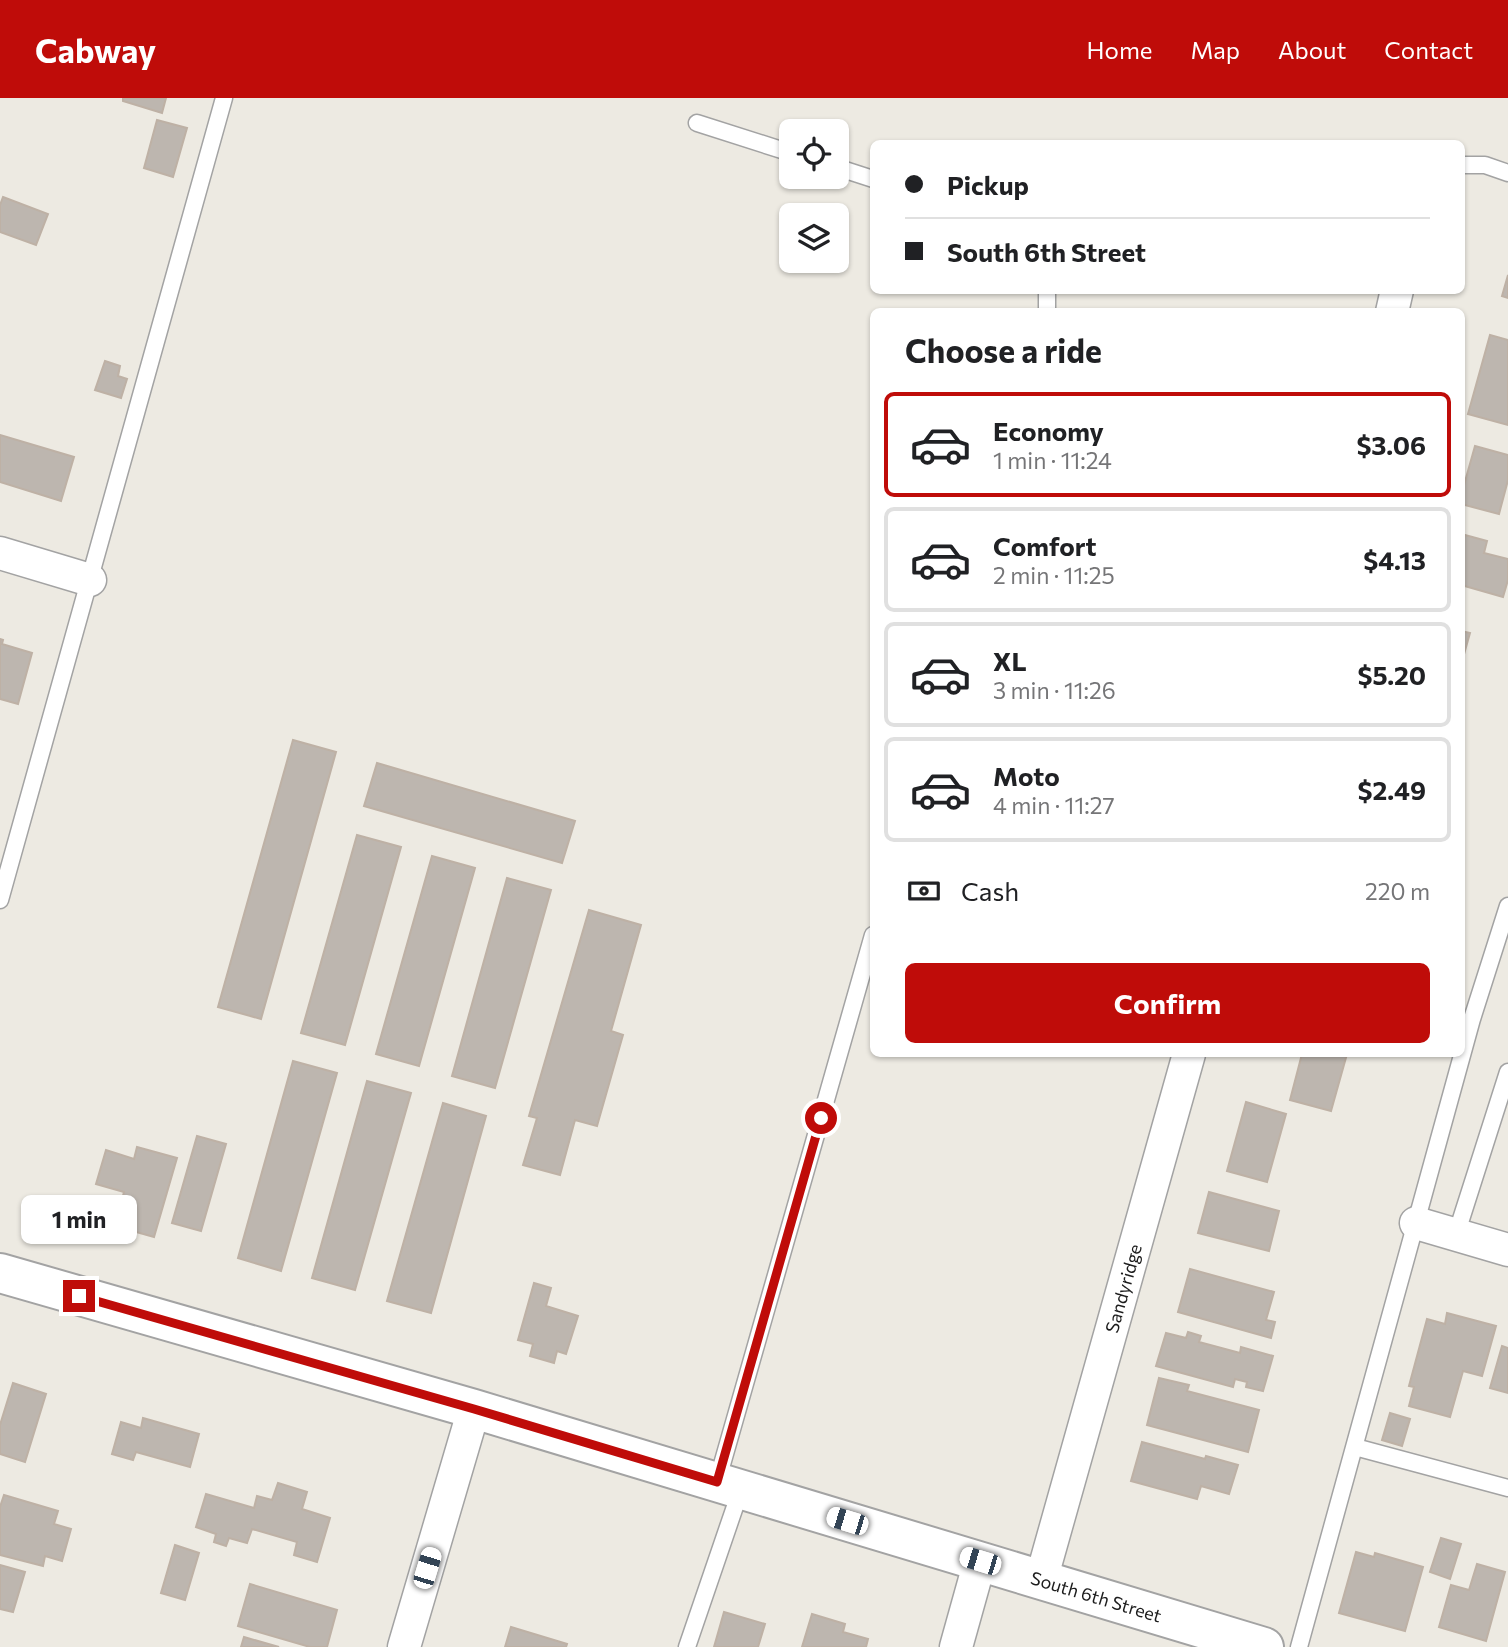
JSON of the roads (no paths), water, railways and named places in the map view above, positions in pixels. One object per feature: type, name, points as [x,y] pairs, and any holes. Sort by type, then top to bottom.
[{"type":"street","points":[[0,553],[90,580]]},
{"type":"street","name":"Sandyridge","points":[[1041,1580],[1188,1057]]},
{"type":"street","points":[[1416,1223],[1508,1250]]},
{"type":"street","name":"South 6th Street","points":[[0,1273],[474,1409],[1264,1647]]},
{"type":"street","points":[[404,1647],[474,1409]]},
{"type":"street","points":[[956,1647],[980,1561]]},
{"type":"lane","points":[[0,900],[224,98]]},
{"type":"lane","points":[[697,123],[779,149]]},
{"type":"lane","points":[[1465,165],[1485,165],[1508,173]]},
{"type":"lane","points":[[849,171],[870,178]]},
{"type":"lane","points":[[1465,1044],[1508,906]]},
{"type":"lane","points":[[687,1647],[870,946]]},
{"type":"lane","points":[[1300,1647],[1461,1057]]},
{"type":"lane","points":[[1456,1235],[1508,1072]]},
{"type":"lane","points":[[1355,1447],[1508,1488]]}]
